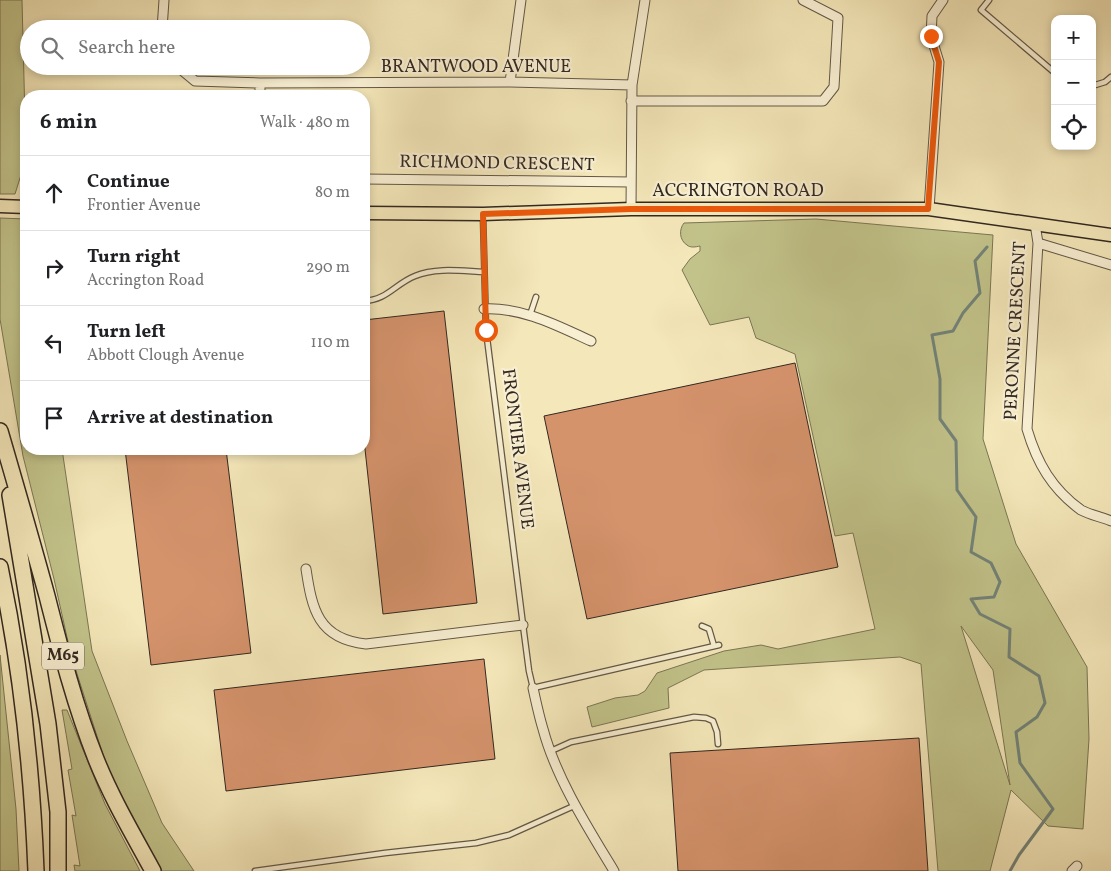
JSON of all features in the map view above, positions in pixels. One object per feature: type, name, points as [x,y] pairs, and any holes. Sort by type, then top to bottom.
[{"type":"highway","name":"M65","points":[[0,432],[48,724],[58,812],[58,871]]},
{"type":"highway","name":"M65","points":[[0,432],[28,525],[71,686],[96,760],[116,804],[153,871]]},
{"type":"highway","name":"M65","points":[[0,567],[10,616],[26,726],[36,871]]},
{"type":"main road","points":[[0,206],[20,207]]},
{"type":"main road","name":"ACCRINGTON ROAD","points":[[370,214],[483,214],[631,209],[928,209],[1111,235]]},
{"type":"street","points":[[163,20],[164,0]]},
{"type":"street","points":[[510,82],[521,0]]},
{"type":"street","points":[[631,209],[632,86],[645,0]]},
{"type":"street","points":[[631,101],[823,101],[834,86],[838,18],[803,0]]},
{"type":"street","points":[[928,209],[939,62],[931,36],[932,16],[943,0]]},
{"type":"street","name":"BRANTWOOD AVENUE","points":[[187,75],[195,82],[510,82],[632,86]]},
{"type":"street","points":[[260,83],[260,90]]},
{"type":"street","name":"RICHMOND CRESCENT","points":[[370,179],[630,182]]},
{"type":"street","name":"PERONNE CRESCENT","points":[[1034,224],[1038,243],[1027,429],[1035,454],[1046,475],[1059,490],[1082,510],[1111,521]]},
{"type":"street","points":[[1038,243],[1111,266]]},
{"type":"street","points":[[484,309],[510,310],[530,315],[592,341]]},
{"type":"street","points":[[306,569],[310,595],[317,614],[324,624],[336,635],[355,643],[366,644],[523,625]]},
{"type":"street","points":[[533,688],[543,731],[551,751],[584,823],[614,871]]},
{"type":"lane","points":[[989,0],[981,10],[1051,70]]},
{"type":"lane","points":[[1096,85],[1111,78]]},
{"type":"lane","name":"FRONTIER AVENUE","points":[[483,214],[484,309],[523,625],[533,688]]},
{"type":"lane","points":[[370,300],[380,298],[414,276],[434,271],[484,272]]},
{"type":"lane","points":[[530,315],[536,298]]},
{"type":"lane","points":[[533,688],[716,645],[709,629],[702,626]]},
{"type":"lane","points":[[551,751],[571,742],[694,716],[706,718],[713,722],[717,732],[718,744]]},
{"type":"lane","points":[[256,871],[476,843],[508,835],[576,805]]},
{"type":"green space","points":[[0,0],[22,0],[20,75],[24,75],[24,90],[20,90],[20,178],[15,194],[0,194]]},
{"type":"green space","points":[[0,218],[20,219],[20,438],[0,319]]},
{"type":"green space","points":[[816,219],[993,235],[983,439],[1016,544],[1087,667],[1089,739],[1083,829],[1048,826],[1011,790],[990,871],[938,871],[921,664],[900,657],[704,670],[668,688],[669,708],[592,727],[587,707],[615,698],[638,695],[645,691],[657,673],[724,651],[761,645],[778,649],[875,629],[853,533],[835,536],[795,354],[756,338],[749,317],[710,325],[682,270],[690,259],[700,251],[700,246],[690,247],[682,240],[681,231],[684,223]],"holes":[[[961,626],[993,670],[1010,785]]]},
{"type":"green space","points":[[63,455],[92,651],[127,741],[162,823],[194,871],[160,871],[125,807],[105,761],[71,655],[23,456]]},
{"type":"green space","points":[[0,655],[16,809],[19,871],[0,871]]},
{"type":"green space","points":[[62,710],[67,710],[105,804],[140,871],[75,871],[74,865],[80,866],[72,815],[76,816],[68,770],[72,769]]},
{"type":"building","points":[[444,311],[477,603],[383,614],[366,455],[370,455],[370,319]]},
{"type":"building","points":[[795,363],[838,567],[587,619],[544,416]]},
{"type":"building","points":[[126,455],[227,455],[251,653],[151,665]]},
{"type":"building","points":[[484,659],[495,759],[226,791],[214,690]]},
{"type":"building","points":[[919,738],[928,871],[678,871],[670,753]]},
{"type":"waterway","points":[[987,247],[975,261],[980,293],[963,313],[953,331],[932,335],[940,379],[940,419],[956,441],[957,490],[976,517],[971,552],[991,563],[1000,582],[994,597],[971,599],[980,614],[1010,629],[1009,657],[1039,676],[1045,703],[1037,717],[1016,732],[1020,763],[1053,809],[1019,855],[1010,871]]},
{"type":"route","points":[[486,330],[483,214],[631,209],[928,209],[939,62],[931,36]]}]
